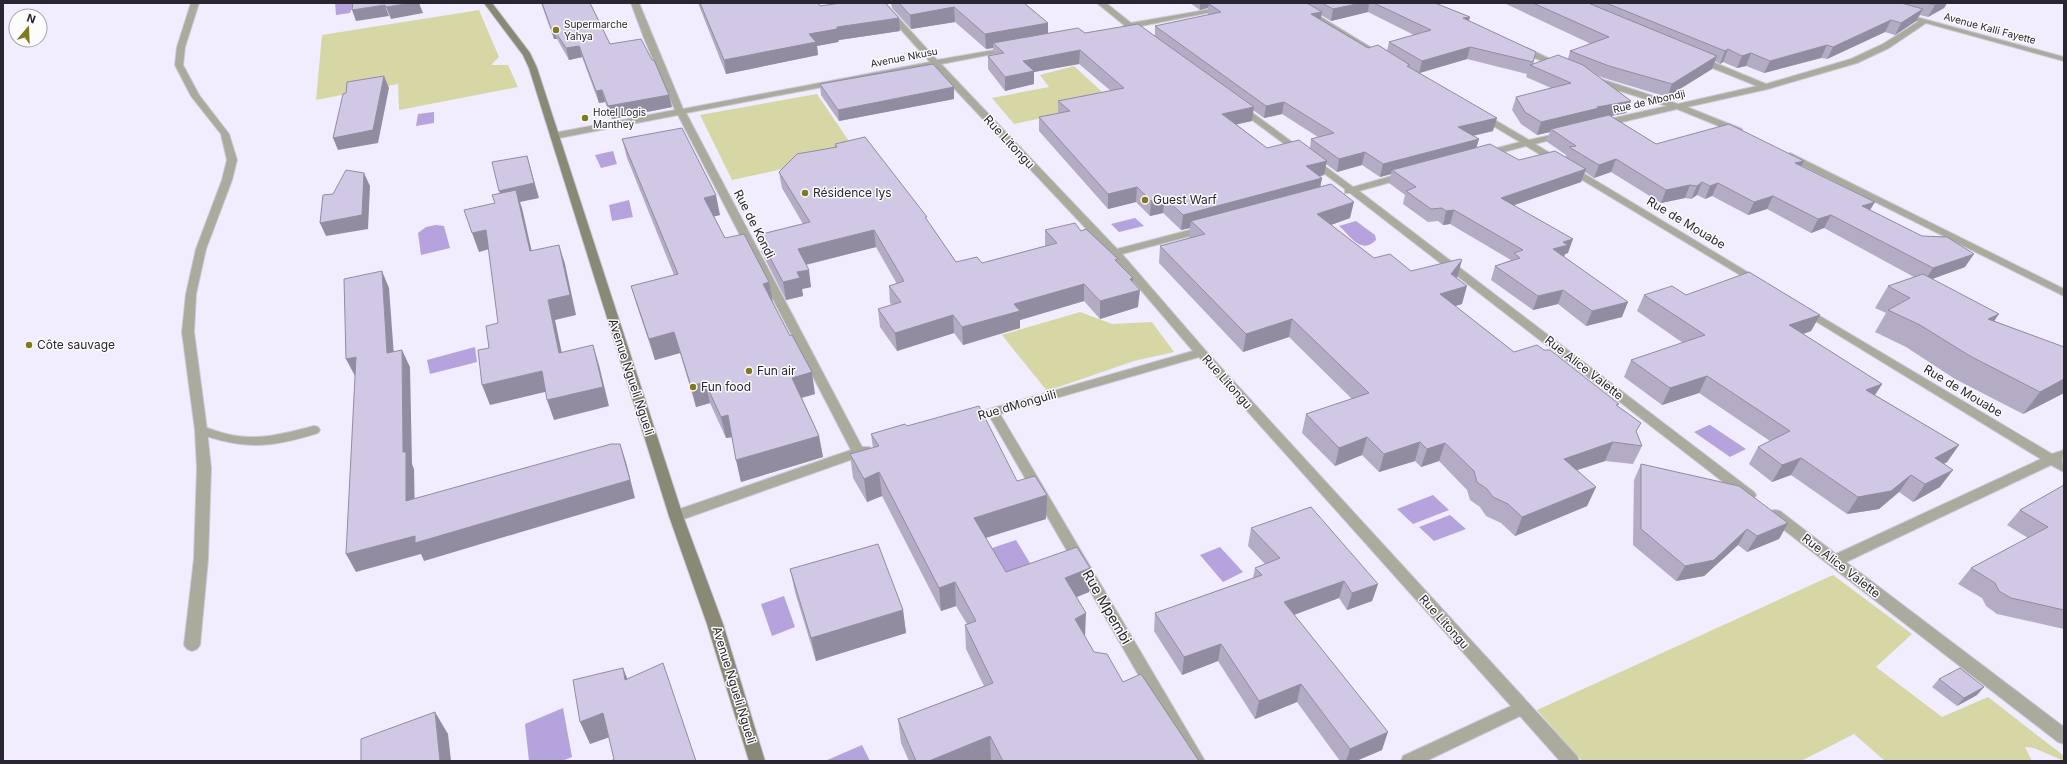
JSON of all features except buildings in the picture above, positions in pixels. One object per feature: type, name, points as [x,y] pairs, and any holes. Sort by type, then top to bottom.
[{"type":"street","points":[[192,644],[201,559],[204,468],[201,430],[188,332],[191,294],[201,249],[225,186],[232,160],[225,134],[195,96],[179,65],[181,47],[195,3]]},
{"type":"street","name":"Avenue Ngueli Ngueli","points":[[488,3],[508,27],[527,55],[676,516],[715,624],[757,761]]},
{"type":"street","name":"Rue de Kondi","points":[[635,3],[648,38],[680,111],[858,452]]},
{"type":"street","name":"Rue Litongu","points":[[881,3],[935,63],[1115,253],[1201,353],[1522,708],[1572,761]]},
{"type":"street","points":[[1101,3],[1149,40]]},
{"type":"street","points":[[1293,3],[1394,63]]},
{"type":"street","points":[[1114,29],[1228,8]]},
{"type":"street","name":"Avenue Kalli Fayette","points":[[1912,17],[2064,59]]},
{"type":"street","name":"Rue de Mbondji","points":[[1593,126],[1674,106],[1765,87],[1854,61],[1886,46],[1926,21]]},
{"type":"street","name":"Avenue Nkusu","points":[[554,136],[1021,46]]},
{"type":"street","points":[[1524,50],[1572,71]]},
{"type":"street","points":[[1688,54],[1765,87]]},
{"type":"street","points":[[1585,76],[1699,114],[1746,135]]},
{"type":"street","name":"Rue Alice Valette","points":[[1232,101],[1352,190],[2064,737]]},
{"type":"street","name":"Rue de Mouabe","points":[[1474,111],[1766,287]]},
{"type":"street","points":[[1474,157],[1571,131]]},
{"type":"street","points":[[1780,151],[2064,293]]},
{"type":"street","points":[[1337,194],[1413,173]]},
{"type":"street","points":[[1115,253],[1215,226]]},
{"type":"street","name":"Rue de Mouabe","points":[[1793,303],[2060,460]]},
{"type":"street","name":"Rue dMonguili","points":[[955,423],[1201,353]]},
{"type":"street","name":"Rue Mpembi","points":[[993,412],[1197,761]]},
{"type":"street","points":[[201,430],[224,439],[247,443],[272,440],[314,430]]},
{"type":"street","points":[[676,516],[858,452],[880,446]]},
{"type":"street","points":[[1835,561],[2060,460]]},
{"type":"street","points":[[1409,761],[1522,708]]},
{"type":"green space","points":[[479,10],[499,57],[491,65],[508,65],[518,87],[399,110],[398,84],[316,100],[322,35]]},
{"type":"green space","points":[[1074,66],[1114,103],[1014,124],[992,98],[1049,87],[1040,75]]},
{"type":"green space","points":[[817,94],[857,153],[732,180],[700,115]]},
{"type":"green space","points":[[1080,312],[1112,324],[1152,322],[1174,352],[1134,361],[1047,391],[1002,335]]},
{"type":"green space","points":[[1833,575],[1912,634],[1876,667],[1942,717],[1988,697],[2064,756],[2064,761],[2034,748],[2025,747],[2032,761],[1885,761],[1854,734],[1801,761],[1582,761],[1537,710]]},
{"type":"shaded area","points":[[335,3],[354,3],[350,13],[336,15]]},
{"type":"shaded area","points":[[434,112],[434,123],[416,126],[418,114]]},
{"type":"shaded area","points":[[613,151],[617,164],[601,168],[595,155]]},
{"type":"shaded area","points":[[629,200],[633,217],[612,221],[609,205]]},
{"type":"shaded area","points":[[1135,218],[1144,226],[1119,232],[1111,224]]},
{"type":"shaded area","points":[[1356,221],[1375,235],[1376,240],[1365,246],[1360,245],[1339,226]]},
{"type":"shaded area","points":[[436,225],[444,226],[450,248],[421,255],[418,233],[426,227]]},
{"type":"shaded area","points":[[475,347],[477,362],[430,374],[427,360]]},
{"type":"shaded area","points":[[1709,425],[1746,449],[1730,457],[1694,432]]},
{"type":"shaded area","points":[[1433,495],[1449,510],[1413,524],[1397,509]]},
{"type":"shaded area","points":[[1450,515],[1466,529],[1434,541],[1419,527]]},
{"type":"shaded area","points":[[1016,540],[1036,573],[1011,582],[992,548]]},
{"type":"shaded area","points":[[1220,547],[1243,572],[1223,582],[1200,555]]},
{"type":"shaded area","points":[[784,596],[795,627],[772,636],[761,604]]},
{"type":"shaded area","points":[[563,708],[572,757],[562,761],[529,761],[525,724]]},
{"type":"shaded area","points":[[862,745],[870,761],[825,761]]},
{"type":"place","name":"Supermarche Yahya","points":[[556,30]]},
{"type":"place","name":"Hotel Logis Manthey","points":[[585,118]]},
{"type":"place","name":"Résidence lys","points":[[805,193]]},
{"type":"place","name":"Guest Warf","points":[[1145,200]]},
{"type":"place","name":"Côte sauvage","points":[[29,345]]},
{"type":"place","name":"Fun air","points":[[749,371]]},
{"type":"place","name":"Fun food","points":[[693,387]]}]
